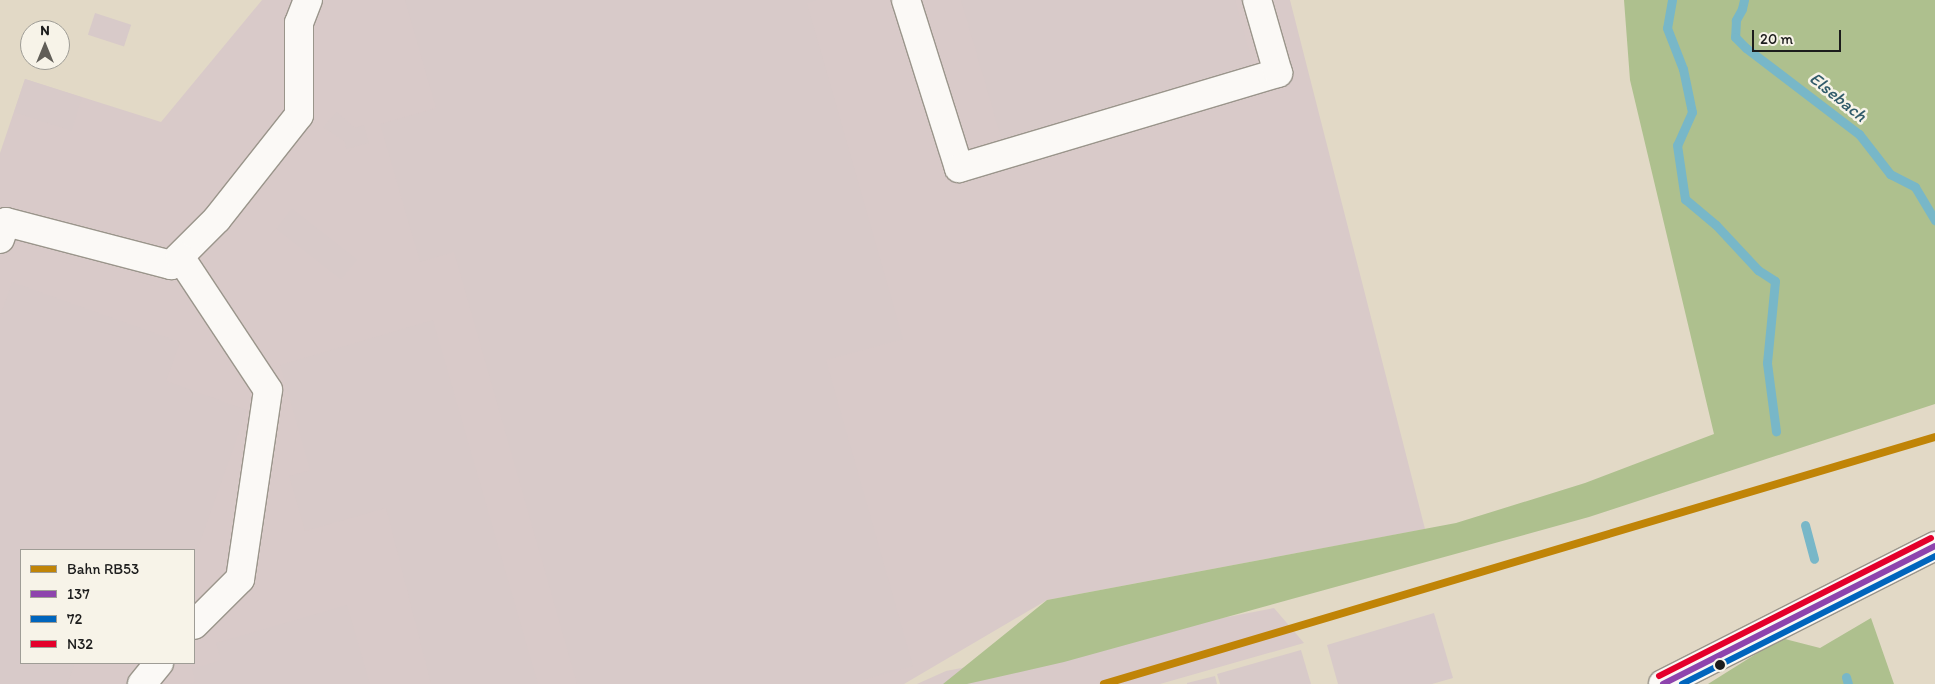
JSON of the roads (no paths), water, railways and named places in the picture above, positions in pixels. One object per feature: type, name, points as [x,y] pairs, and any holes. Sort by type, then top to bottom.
[{"type":"street","points":[[0,239],[6,222],[171,265],[217,219],[299,115],[299,22],[308,0]]},
{"type":"street","points":[[906,0],[959,168],[1278,73],[1257,0]]},
{"type":"street","points":[[180,256],[268,390],[240,578],[195,624]]},
{"type":"street","points":[[1663,684],[1935,546]]},
{"type":"street","points":[[142,684],[158,664]]},
{"type":"waterway","points":[[1672,0],[1667,28],[1683,69],[1692,112],[1677,145],[1685,199],[1716,225],[1758,270],[1775,281],[1767,363],[1776,431]]},
{"type":"waterway","name":"Elsebach","points":[[1744,0],[1736,20],[1735,37],[1746,48],[1859,134],[1890,174],[1915,187],[1935,220]]},
{"type":"waterway","points":[[1805,525],[1814,559]]},
{"type":"waterway","points":[[1846,677],[1848,684]]},
{"type":"rail line","name":"RB53","points":[[1104,684],[1935,437]]}]
